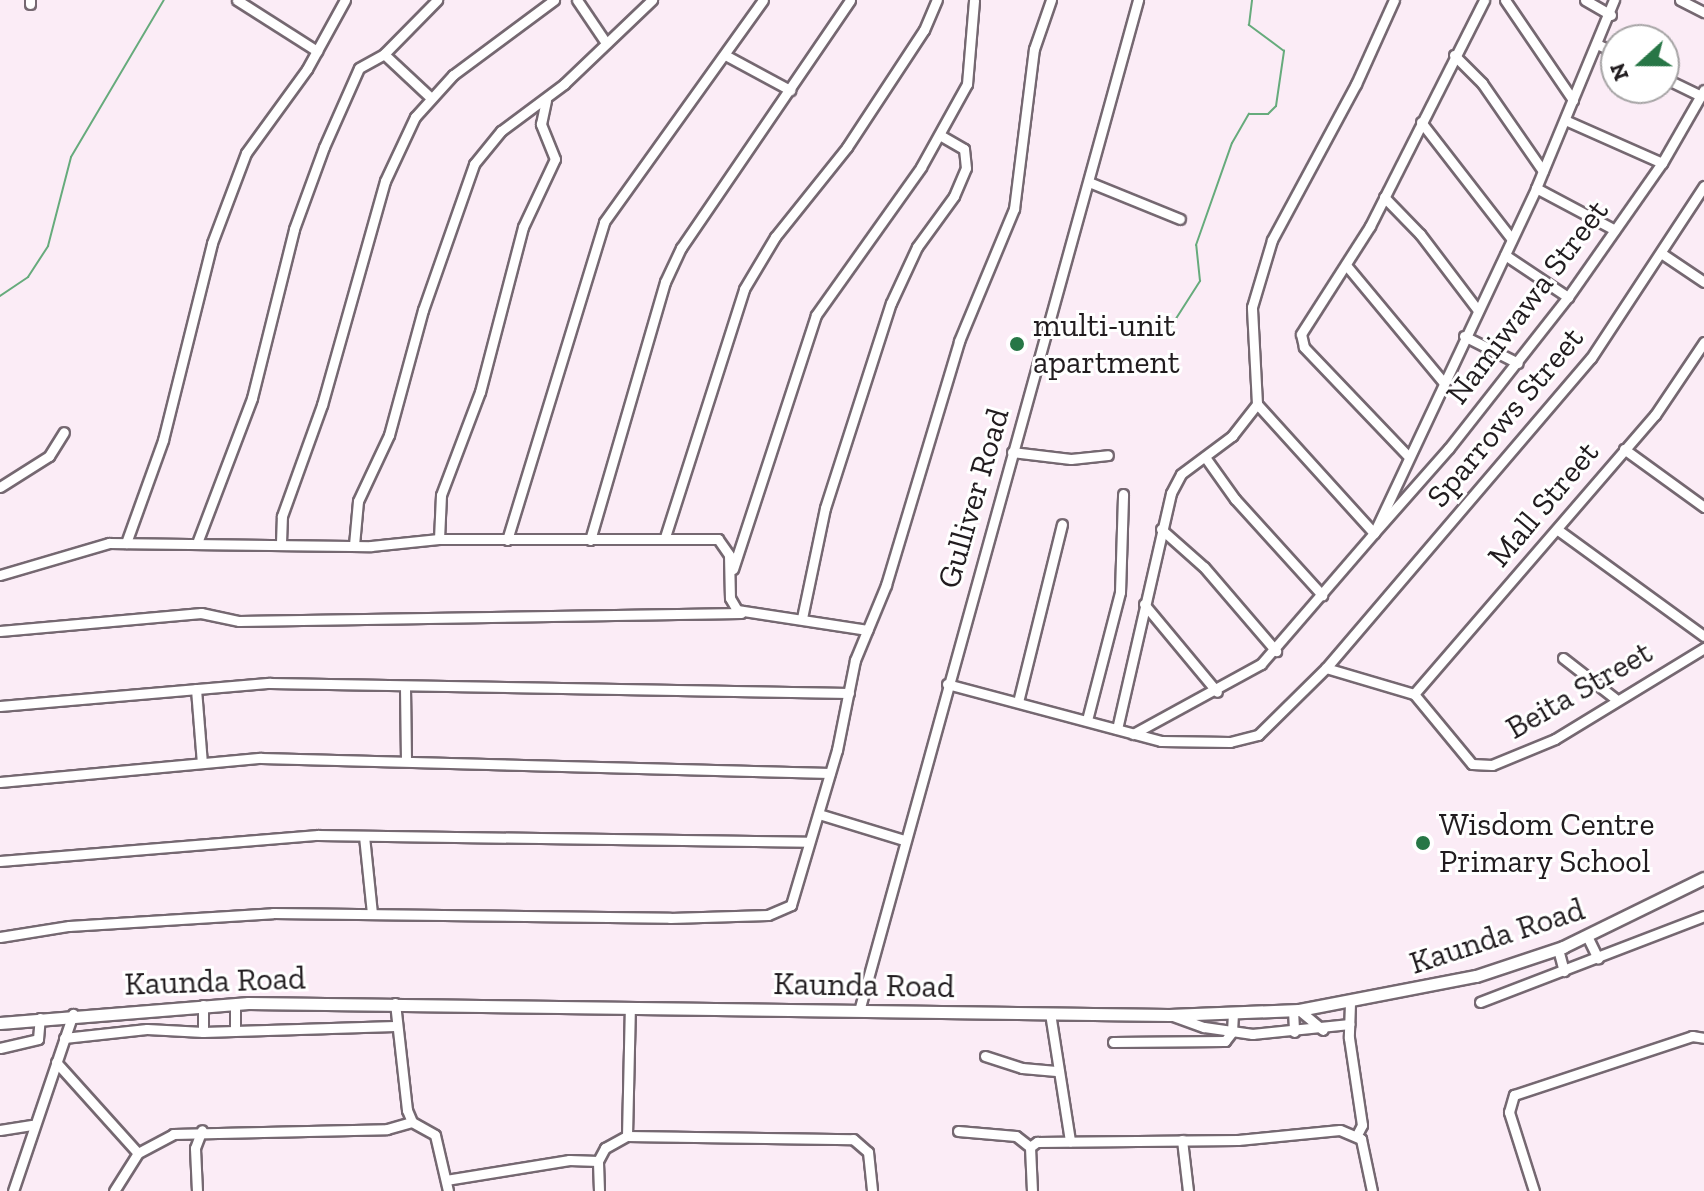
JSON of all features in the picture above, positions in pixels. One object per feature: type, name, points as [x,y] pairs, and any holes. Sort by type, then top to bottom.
[{"type":"main road","name":"Kaunda Road","points":[[0,1023],[73,1014],[235,1004],[395,1003],[1171,1015],[1296,1010],[1350,1003],[1476,976],[1558,949],[1704,878]]},
{"type":"street","points":[[237,0],[317,51]]},
{"type":"street","points":[[126,543],[163,440],[212,243],[246,153],[317,51],[345,0]]},
{"type":"street","points":[[197,543],[252,398],[305,196],[359,68],[384,54],[437,0]]},
{"type":"street","points":[[281,543],[282,516],[322,405],[385,181],[430,97],[554,0]]},
{"type":"street","points":[[577,0],[606,43]]},
{"type":"street","points":[[354,545],[358,501],[389,435],[423,310],[474,164],[501,131],[547,98],[606,43],[642,4],[652,0]]},
{"type":"street","points":[[507,540],[604,222],[727,56],[763,0]]},
{"type":"street","points":[[590,540],[665,282],[681,248],[850,0]]},
{"type":"street","points":[[665,537],[744,289],[775,237],[847,147],[924,30],[937,0]]},
{"type":"street","points":[[730,585],[741,535],[816,315],[940,135],[967,84],[974,0]]},
{"type":"street","points":[[0,937],[130,922],[372,913],[768,915],[795,899],[867,630],[886,585],[959,341],[1014,209],[1031,64],[1051,0]]},
{"type":"street","name":"Gulliver Road","points":[[859,1011],[1138,0]]},
{"type":"street","points":[[1117,729],[1161,529],[1176,481],[1247,422],[1257,404],[1252,307],[1272,240],[1356,84],[1394,0]]},
{"type":"street","points":[[1408,456],[1302,343],[1303,329],[1346,265],[1384,197],[1484,0]]},
{"type":"street","points":[[1505,0],[1573,100]]},
{"type":"street","points":[[1585,0],[1611,15]]},
{"type":"street","points":[[1257,404],[1374,533],[1536,188],[1599,45],[1614,0]]},
{"type":"street","points":[[1680,0],[1704,12]]},
{"type":"street","points":[[384,54],[430,97]]},
{"type":"street","points":[[1454,55],[1482,83],[1543,171]]},
{"type":"street","points":[[727,56],[790,90]]},
{"type":"street","points":[[1680,84],[1702,93]]},
{"type":"street","name":"Namiwawa Street","points":[[1133,734],[1217,692],[1276,651],[1518,363],[1662,163],[1702,93]]},
{"type":"street","points":[[439,539],[441,495],[480,392],[527,214],[555,159],[541,118],[547,98]]},
{"type":"street","points":[[1565,120],[1662,163]]},
{"type":"street","points":[[1421,122],[1511,238]]},
{"type":"street","points":[[802,618],[825,508],[891,303],[917,247],[954,196],[966,168],[964,149],[940,135]]},
{"type":"street","points":[[1089,182],[1180,219]]},
{"type":"street","name":"Sparrows Street","points":[[947,684],[1133,734],[1183,742],[1247,740],[1269,727],[1326,668],[1591,358],[1704,186]]},
{"type":"street","points":[[1536,188],[1615,230]]},
{"type":"street","points":[[1384,197],[1420,234],[1477,309]]},
{"type":"street","points":[[1661,253],[1704,282]]},
{"type":"street","points":[[1505,255],[1568,297]]},
{"type":"street","points":[[1346,265],[1443,382]]},
{"type":"street","points":[[1464,336],[1518,363]]},
{"type":"street","name":"Mall Street","points":[[1414,694],[1558,530],[1666,400],[1704,342]]},
{"type":"street","points":[[0,487],[49,456],[64,432]]},
{"type":"street","points":[[1624,449],[1704,507]]},
{"type":"street","points":[[1012,452],[1071,459],[1108,455]]},
{"type":"street","points":[[1205,457],[1235,499],[1322,595]]},
{"type":"street","points":[[1087,720],[1120,592],[1123,494]]},
{"type":"street","points":[[1018,702],[1062,524]]},
{"type":"street","points":[[1161,529],[1204,567],[1276,651]]},
{"type":"street","points":[[1558,530],[1704,636]]},
{"type":"street","points":[[0,575],[95,545],[126,543],[354,545],[439,539],[665,537],[724,543],[731,603],[745,613]]},
{"type":"street","points":[[1144,604],[1217,692]]},
{"type":"street","points":[[0,631],[201,613],[239,621],[745,613],[802,618],[867,630]]},
{"type":"street","name":"Beita Street","points":[[1414,694],[1472,764],[1482,766],[1555,739],[1704,648]]},
{"type":"street","points":[[1563,658],[1617,700]]},
{"type":"street","points":[[1326,668],[1414,694]]},
{"type":"street","points":[[0,706],[270,683],[405,688],[849,693]]},
{"type":"street","points":[[405,688],[406,761]]},
{"type":"street","points":[[196,689],[202,763]]},
{"type":"street","points":[[0,782],[261,758],[830,773]]},
{"type":"street","points":[[819,814],[904,840]]},
{"type":"street","points":[[0,861],[149,845],[364,836],[808,842]]},
{"type":"street","points":[[364,836],[372,913]]},
{"type":"street","points":[[1480,1002],[1704,916]]},
{"type":"street","points":[[1587,936],[1598,959]]},
{"type":"street","points":[[1558,949],[1564,971]]},
{"type":"street","points":[[395,1003],[395,1026],[412,1122]]},
{"type":"street","points":[[1350,1003],[1349,1024],[1362,1125],[1357,1135],[1372,1191]]},
{"type":"street","points":[[235,1004],[235,1029]]},
{"type":"street","points":[[203,1005],[203,1032]]},
{"type":"street","points":[[627,1136],[630,1007]]},
{"type":"street","points":[[1296,1010],[1323,1030]]},
{"type":"street","points":[[1294,1032],[1296,1010]]},
{"type":"street","points":[[1050,1013],[1070,1141]]},
{"type":"street","points":[[13,1191],[32,1125],[73,1014]]},
{"type":"street","points":[[1113,1042],[1225,1041],[1232,1032],[1233,1014]]},
{"type":"street","points":[[1171,1041],[1171,1015],[1232,1032],[1294,1032],[1349,1024]]},
{"type":"street","points":[[0,1048],[38,1039],[40,1018]]},
{"type":"street","points":[[64,1038],[147,1029],[203,1032],[395,1026]]},
{"type":"street","points":[[1534,1191],[1509,1112],[1514,1095],[1692,1036],[1704,1038]]},
{"type":"street","points":[[985,1056],[1022,1068],[1059,1071]]},
{"type":"street","points":[[56,1062],[138,1153]]},
{"type":"street","points":[[114,1191],[138,1153],[173,1134],[202,1130],[387,1129],[412,1122],[435,1135],[447,1186],[558,1161],[598,1161]]},
{"type":"street","points":[[0,1130],[32,1125]]},
{"type":"street","points":[[197,1191],[195,1148],[202,1130]]},
{"type":"street","points":[[958,1131],[1016,1136],[1030,1147],[1070,1141],[1182,1140],[1340,1130],[1357,1135]]},
{"type":"street","points":[[599,1191],[598,1161],[605,1148],[627,1136],[853,1139],[868,1152],[872,1191]]},
{"type":"street","points":[[1182,1140],[1188,1191]]},
{"type":"street","points":[[1030,1147],[1032,1191]]},
{"type":"waterway","points":[[0,296],[28,277],[48,246],[71,157],[164,0]]},
{"type":"waterway","points":[[1170,328],[1200,281],[1196,245],[1232,143],[1249,114],[1268,114],[1276,106],[1284,51],[1249,25],[1252,0]]},
{"type":"place","name":"multi-unit apartment","points":[[1017,344]]},
{"type":"place","name":"Wisdom Centre Primary School","points":[[1423,843]]}]
